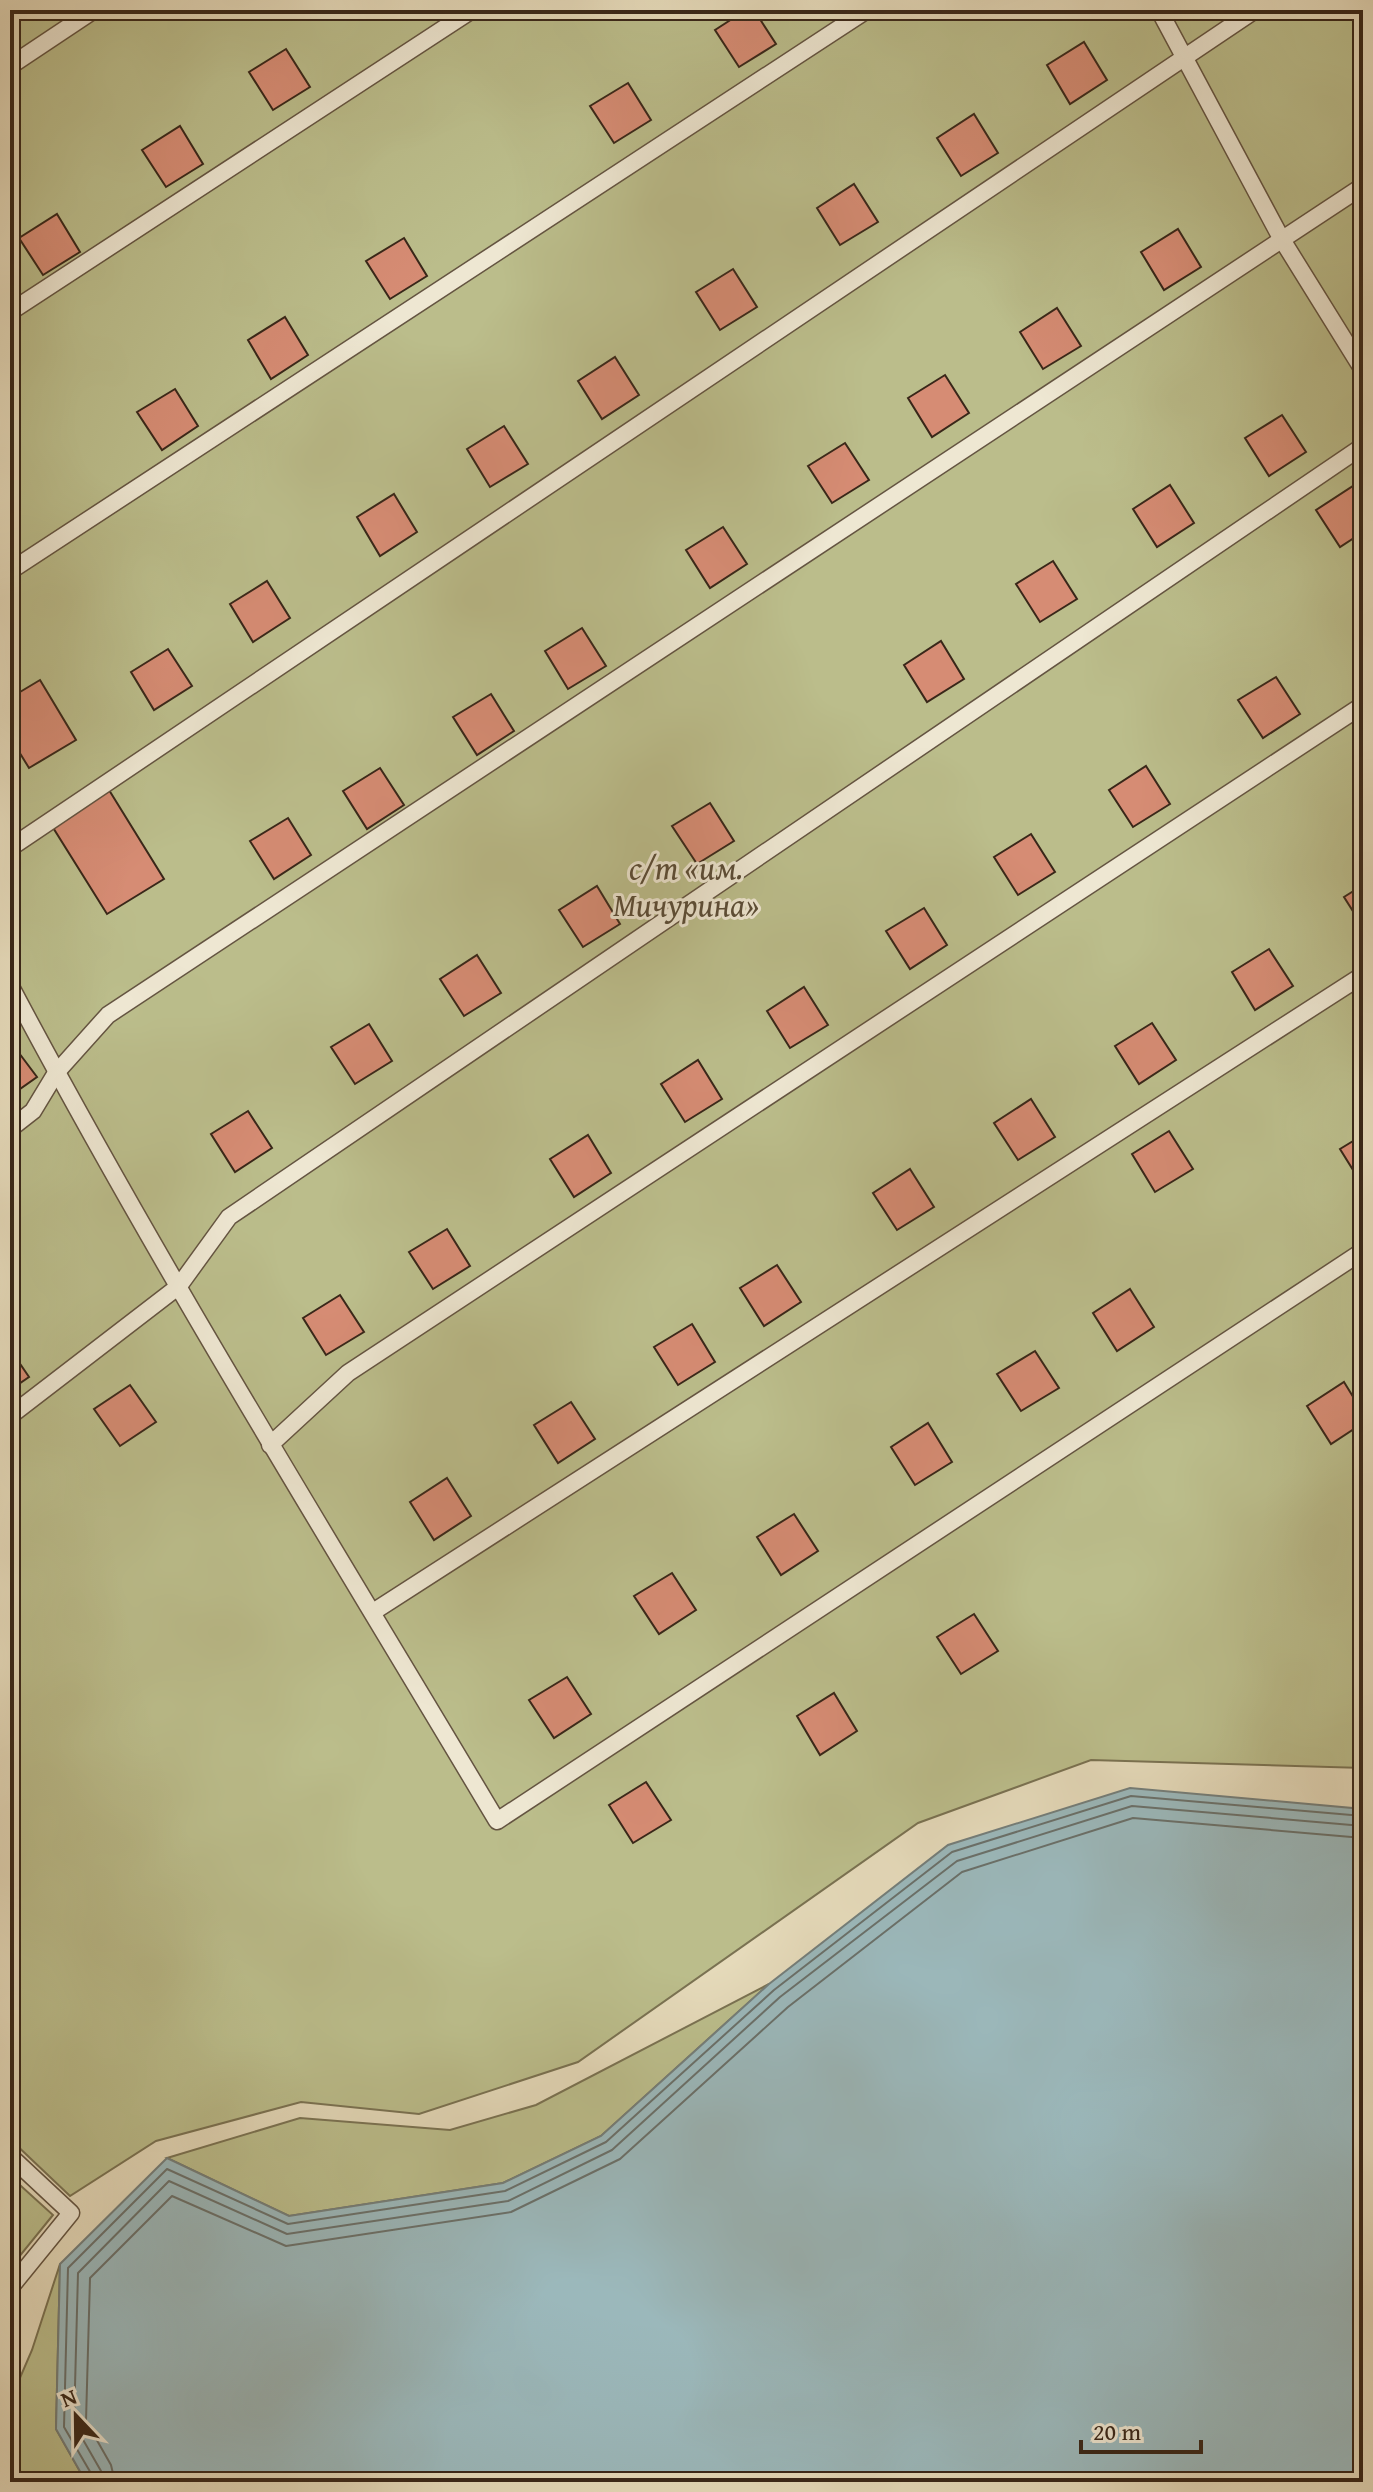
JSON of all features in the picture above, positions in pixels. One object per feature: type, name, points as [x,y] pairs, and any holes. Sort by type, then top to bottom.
[{"type":"lane","points":[[10,66],[94,10]]},
{"type":"lane","points":[[10,312],[472,10]]},
{"type":"lane","points":[[10,571],[867,10]]},
{"type":"lane","points":[[1159,10],[1281,238],[1363,370]]},
{"type":"lane","points":[[10,848],[1255,10]]},
{"type":"lane","points":[[10,1129],[33,1111],[56,1073],[108,1015],[1363,186]]},
{"type":"lane","points":[[10,1416],[179,1286],[229,1217],[1363,446]]},
{"type":"lane","points":[[270,1445],[348,1373],[1363,705]]},
{"type":"lane","points":[[373,1612],[1363,975]]},
{"type":"lane","points":[[10,985],[56,1073],[270,1445],[497,1821],[1363,1251]]},
{"type":"lane","points":[[10,2156],[71,2213],[10,2288]]},
{"type":"green space","name":"с/т «им. Мичурина»","points":[[10,10],[1363,10],[1363,1768],[1091,1760],[918,1823],[578,2062],[419,2114],[301,2102],[156,2141],[70,2196],[10,2139]]},
{"type":"green space","points":[[769,1984],[601,2136],[503,2183],[289,2216],[167,2158],[300,2118],[450,2130],[536,2105]]},
{"type":"green space","points":[[10,2176],[53,2215],[10,2268]]},
{"type":"green space","points":[[60,2264],[56,2429],[86,2482],[10,2482],[10,2401],[32,2350]]},
{"type":"water","points":[[1130,1788],[1363,1809],[1363,2482],[86,2482],[56,2429],[60,2264],[167,2158],[289,2216],[503,2183],[601,2136],[769,1984],[948,1845]]},
{"type":"building","points":[[746,10],[754,10],[776,44],[739,67],[715,30]]},
{"type":"building","points":[[1084,42],[1107,80],[1070,104],[1047,65]]},
{"type":"building","points":[[286,49],[310,87],[273,110],[249,72]]},
{"type":"building","points":[[628,83],[651,120],[614,143],[590,106]]},
{"type":"building","points":[[974,114],[998,153],[961,176],[937,138]]},
{"type":"building","points":[[180,126],[203,164],[166,187],[142,150]]},
{"type":"building","points":[[854,184],[878,222],[840,245],[817,208]]},
{"type":"building","points":[[57,214],[80,252],[43,275],[19,238]]},
{"type":"building","points":[[1178,229],[1201,267],[1164,290],[1141,252]]},
{"type":"building","points":[[404,238],[427,276],[390,299],[366,261]]},
{"type":"building","points":[[733,269],[757,307],[720,330],[696,292]]},
{"type":"building","points":[[1057,308],[1081,346],[1043,369],[1020,332]]},
{"type":"building","points":[[285,317],[308,355],[271,379],[248,340]]},
{"type":"building","points":[[615,357],[639,395],[602,419],[578,381]]},
{"type":"building","points":[[945,375],[969,413],[932,437],[908,398]]},
{"type":"building","points":[[175,389],[198,426],[162,450],[137,412]]},
{"type":"building","points":[[1282,415],[1306,452],[1269,476],[1245,438]]},
{"type":"building","points":[[504,426],[528,464],[490,487],[467,449]]},
{"type":"building","points":[[845,443],[869,480],[832,503],[808,466]]},
{"type":"building","points":[[1170,485],[1194,523],[1157,547],[1133,509]]},
{"type":"building","points":[[1353,486],[1363,502],[1363,532],[1340,547],[1316,510]]},
{"type":"building","points":[[394,494],[417,532],[380,556],[357,517]]},
{"type":"building","points":[[723,527],[747,564],[710,588],[686,550]]},
{"type":"building","points":[[1053,561],[1077,599],[1040,622],[1016,584]]},
{"type":"building","points":[[267,581],[290,618],[253,642],[230,604]]},
{"type":"building","points":[[582,628],[606,666],[568,689],[545,651]]},
{"type":"building","points":[[941,641],[964,679],[927,702],[904,665]]},
{"type":"building","points":[[168,649],[192,686],[154,710],[131,672]]},
{"type":"building","points":[[1276,677],[1300,714],[1263,738],[1238,700]]},
{"type":"building","points":[[40,680],[76,740],[29,768],[10,737],[10,698]]},
{"type":"building","points":[[491,694],[514,731],[477,755],[453,717]]},
{"type":"building","points":[[1146,766],[1170,804],[1133,827],[1109,790]]},
{"type":"building","points":[[380,768],[404,805],[367,829],[343,791]]},
{"type":"building","points":[[109,790],[164,879],[107,914],[52,826]]},
{"type":"building","points":[[710,803],[734,841],[697,864],[672,826]]},
{"type":"building","points":[[288,818],[311,855],[274,879],[250,841]]},
{"type":"building","points":[[1031,834],[1055,872],[1018,895],[994,857]]},
{"type":"building","points":[[1363,885],[1363,927],[1344,897]]},
{"type":"building","points":[[597,886],[620,924],[583,947],[559,910]]},
{"type":"building","points":[[924,908],[947,945],[910,969],[886,931]]},
{"type":"building","points":[[1269,949],[1293,986],[1255,1010],[1232,972]]},
{"type":"building","points":[[477,955],[501,993],[464,1016],[440,979]]},
{"type":"building","points":[[804,987],[828,1025],[790,1048],[767,1011]]},
{"type":"building","points":[[1152,1023],[1176,1060],[1139,1084],[1115,1046]]},
{"type":"building","points":[[369,1024],[392,1061],[355,1084],[331,1047]]},
{"type":"building","points":[[10,1041],[37,1077],[10,1096]]},
{"type":"building","points":[[698,1060],[722,1099],[685,1122],[661,1084]]},
{"type":"building","points":[[1031,1099],[1055,1137],[1018,1160],[994,1123]]},
{"type":"building","points":[[248,1111],[272,1148],[235,1172],[211,1134]]},
{"type":"building","points":[[1169,1131],[1193,1169],[1155,1192],[1132,1154]]},
{"type":"building","points":[[588,1135],[611,1173],[574,1197],[550,1159]]},
{"type":"building","points":[[1363,1135],[1363,1186],[1340,1149]]},
{"type":"building","points":[[910,1169],[934,1207],[897,1230],[873,1193]]},
{"type":"building","points":[[447,1229],[470,1266],[433,1289],[409,1252]]},
{"type":"building","points":[[777,1265],[801,1302],[764,1326],[740,1288]]},
{"type":"building","points":[[1130,1289],[1154,1327],[1117,1351],[1093,1313]]},
{"type":"building","points":[[340,1295],[364,1332],[326,1355],[303,1318]]},
{"type":"building","points":[[692,1324],[715,1362],[678,1385],[654,1347]]},
{"type":"building","points":[[10,1349],[29,1377],[10,1390]]},
{"type":"building","points":[[1035,1351],[1059,1388],[1021,1411],[997,1374]]},
{"type":"building","points":[[1344,1382],[1363,1413],[1363,1423],[1331,1444],[1307,1406]]},
{"type":"building","points":[[130,1385],[156,1422],[120,1446],[94,1409]]},
{"type":"building","points":[[571,1402],[595,1439],[558,1463],[534,1425]]},
{"type":"building","points":[[928,1423],[952,1462],[915,1485],[891,1447]]},
{"type":"building","points":[[447,1478],[471,1516],[434,1540],[410,1502]]},
{"type":"building","points":[[794,1514],[818,1551],[781,1575],[757,1537]]},
{"type":"building","points":[[672,1573],[696,1610],[659,1634],[634,1596]]},
{"type":"building","points":[[974,1614],[998,1651],[961,1674],[937,1637]]},
{"type":"building","points":[[567,1677],[591,1714],[554,1738],[529,1700]]},
{"type":"building","points":[[834,1693],[857,1731],[820,1755],[797,1716]]},
{"type":"building","points":[[646,1782],[671,1820],[633,1843],[609,1805]]}]
